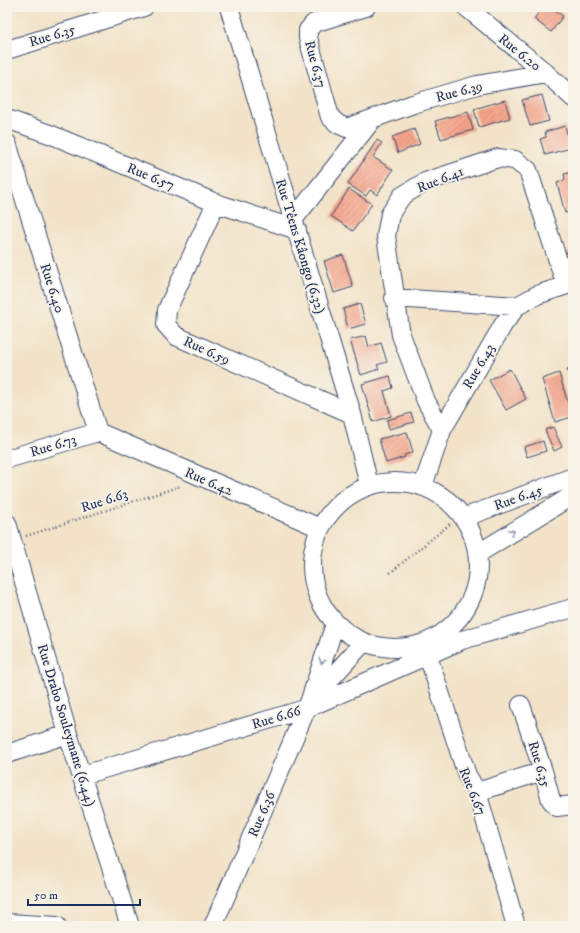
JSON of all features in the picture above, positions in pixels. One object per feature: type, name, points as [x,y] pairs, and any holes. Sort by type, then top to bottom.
[{"type":"street","name":"Rue 6.35","points":[[7,50],[144,7]]},
{"type":"street","name":"Rue Têens Kâongo (6.32)","points":[[229,7],[352,414],[369,485]]},
{"type":"street","name":"Rue 6.37","points":[[347,128],[338,124],[330,117],[308,38],[308,30],[314,23],[366,7]]},
{"type":"street","name":"Rue 6.20","points":[[466,7],[546,72],[573,98]]},
{"type":"street","name":"Rue 6.39","points":[[347,128],[413,104],[477,85],[546,72]]},
{"type":"street","points":[[295,225],[374,118]]},
{"type":"street","name":"Rue 6.57","points":[[7,119],[52,135],[216,203],[295,225]]},
{"type":"street","name":"Rue 6.40","points":[[7,144],[98,432]]},
{"type":"street","name":"Rue 6.41","points":[[442,430],[426,401],[401,336],[394,298],[386,236],[390,214],[402,196],[425,182],[498,158],[515,160],[528,170],[569,284]]},
{"type":"street","name":"Rue 6.59","points":[[216,203],[167,310],[166,325],[176,336],[352,414]]},
{"type":"street","name":"Rue 6.43","points":[[423,486],[442,430],[502,325],[517,306],[537,295],[569,284]]},
{"type":"street","points":[[394,298],[517,306]]},
{"type":"street","name":"Rue 6.73","points":[[7,459],[98,432]]},
{"type":"street","name":"Rue 6.42","points":[[98,432],[202,479],[320,528]]},
{"type":"street","name":"Rue 6.45","points":[[462,516],[573,476]]},
{"type":"street","points":[[396,481],[423,486],[444,498],[462,516],[479,552],[478,574],[469,603],[451,627],[438,637],[423,644],[401,649],[380,648],[364,643],[334,624],[323,608],[313,582],[312,554],[320,528],[332,510],[349,495],[369,485],[396,481]]},
{"type":"street","name":"Rue 6.45","points":[[479,552],[573,495]]},
{"type":"street","name":"Rue Drabo Souleymane (6.44)","points":[[7,523],[68,734],[83,774],[130,926]]},
{"type":"street","name":"Rue 6.66","points":[[83,774],[307,706],[428,656],[462,640],[573,608]]},
{"type":"street","name":"Rue 6.36","points":[[213,926],[307,706],[334,624]]},
{"type":"street","name":"Rue 6.36","points":[[307,706],[364,643]]},
{"type":"street","name":"Rue 6.67","points":[[428,656],[466,775],[477,792],[516,926]]},
{"type":"street","name":"Rue 6.35","points":[[521,705],[551,800],[557,807],[573,805]]},
{"type":"street","points":[[7,754],[68,734]]},
{"type":"street","points":[[477,792],[543,771]]},
{"type":"street","points":[[7,923],[57,926]]},
{"type":"path","name":"Rue 6.63","points":[[12,541],[202,479]]},
{"type":"path","points":[[390,574],[462,516]]},
{"type":"building","points":[[543,7],[551,7],[563,16],[551,32],[534,19]]},
{"type":"building","points":[[542,95],[549,121],[530,126],[522,100]]},
{"type":"building","points":[[505,100],[510,118],[479,127],[474,109]]},
{"type":"building","points":[[468,112],[473,130],[441,139],[435,121]]},
{"type":"building","points":[[565,126],[571,148],[545,155],[540,139],[546,137],[545,132]]},
{"type":"building","points":[[414,129],[420,144],[398,153],[392,137]]},
{"type":"building","points":[[377,140],[382,143],[373,157],[393,170],[377,195],[370,190],[366,196],[348,184]]},
{"type":"building","points":[[573,172],[573,211],[565,213],[557,183],[565,180],[564,174]]},
{"type":"building","points":[[349,189],[372,204],[353,231],[331,216]]},
{"type":"building","points":[[573,251],[573,260],[567,262],[565,253]]},
{"type":"building","points":[[343,255],[353,287],[334,293],[324,261]]},
{"type":"building","points":[[360,304],[366,324],[348,329],[343,309]]},
{"type":"building","points":[[366,336],[369,347],[381,343],[387,362],[377,365],[379,369],[361,375],[350,340]]},
{"type":"building","points":[[573,368],[573,387],[567,370]]},
{"type":"building","points":[[510,369],[526,399],[506,410],[489,380]]},
{"type":"building","points":[[559,373],[572,417],[555,422],[542,379]]},
{"type":"building","points":[[390,376],[393,388],[384,391],[391,416],[373,422],[362,384]]},
{"type":"building","points":[[411,413],[414,422],[389,429],[387,420]]},
{"type":"building","points":[[553,427],[562,447],[554,451],[545,430]]},
{"type":"building","points":[[407,432],[413,452],[404,455],[405,457],[386,463],[379,439]]},
{"type":"building","points":[[543,441],[546,451],[527,457],[524,447]]}]
